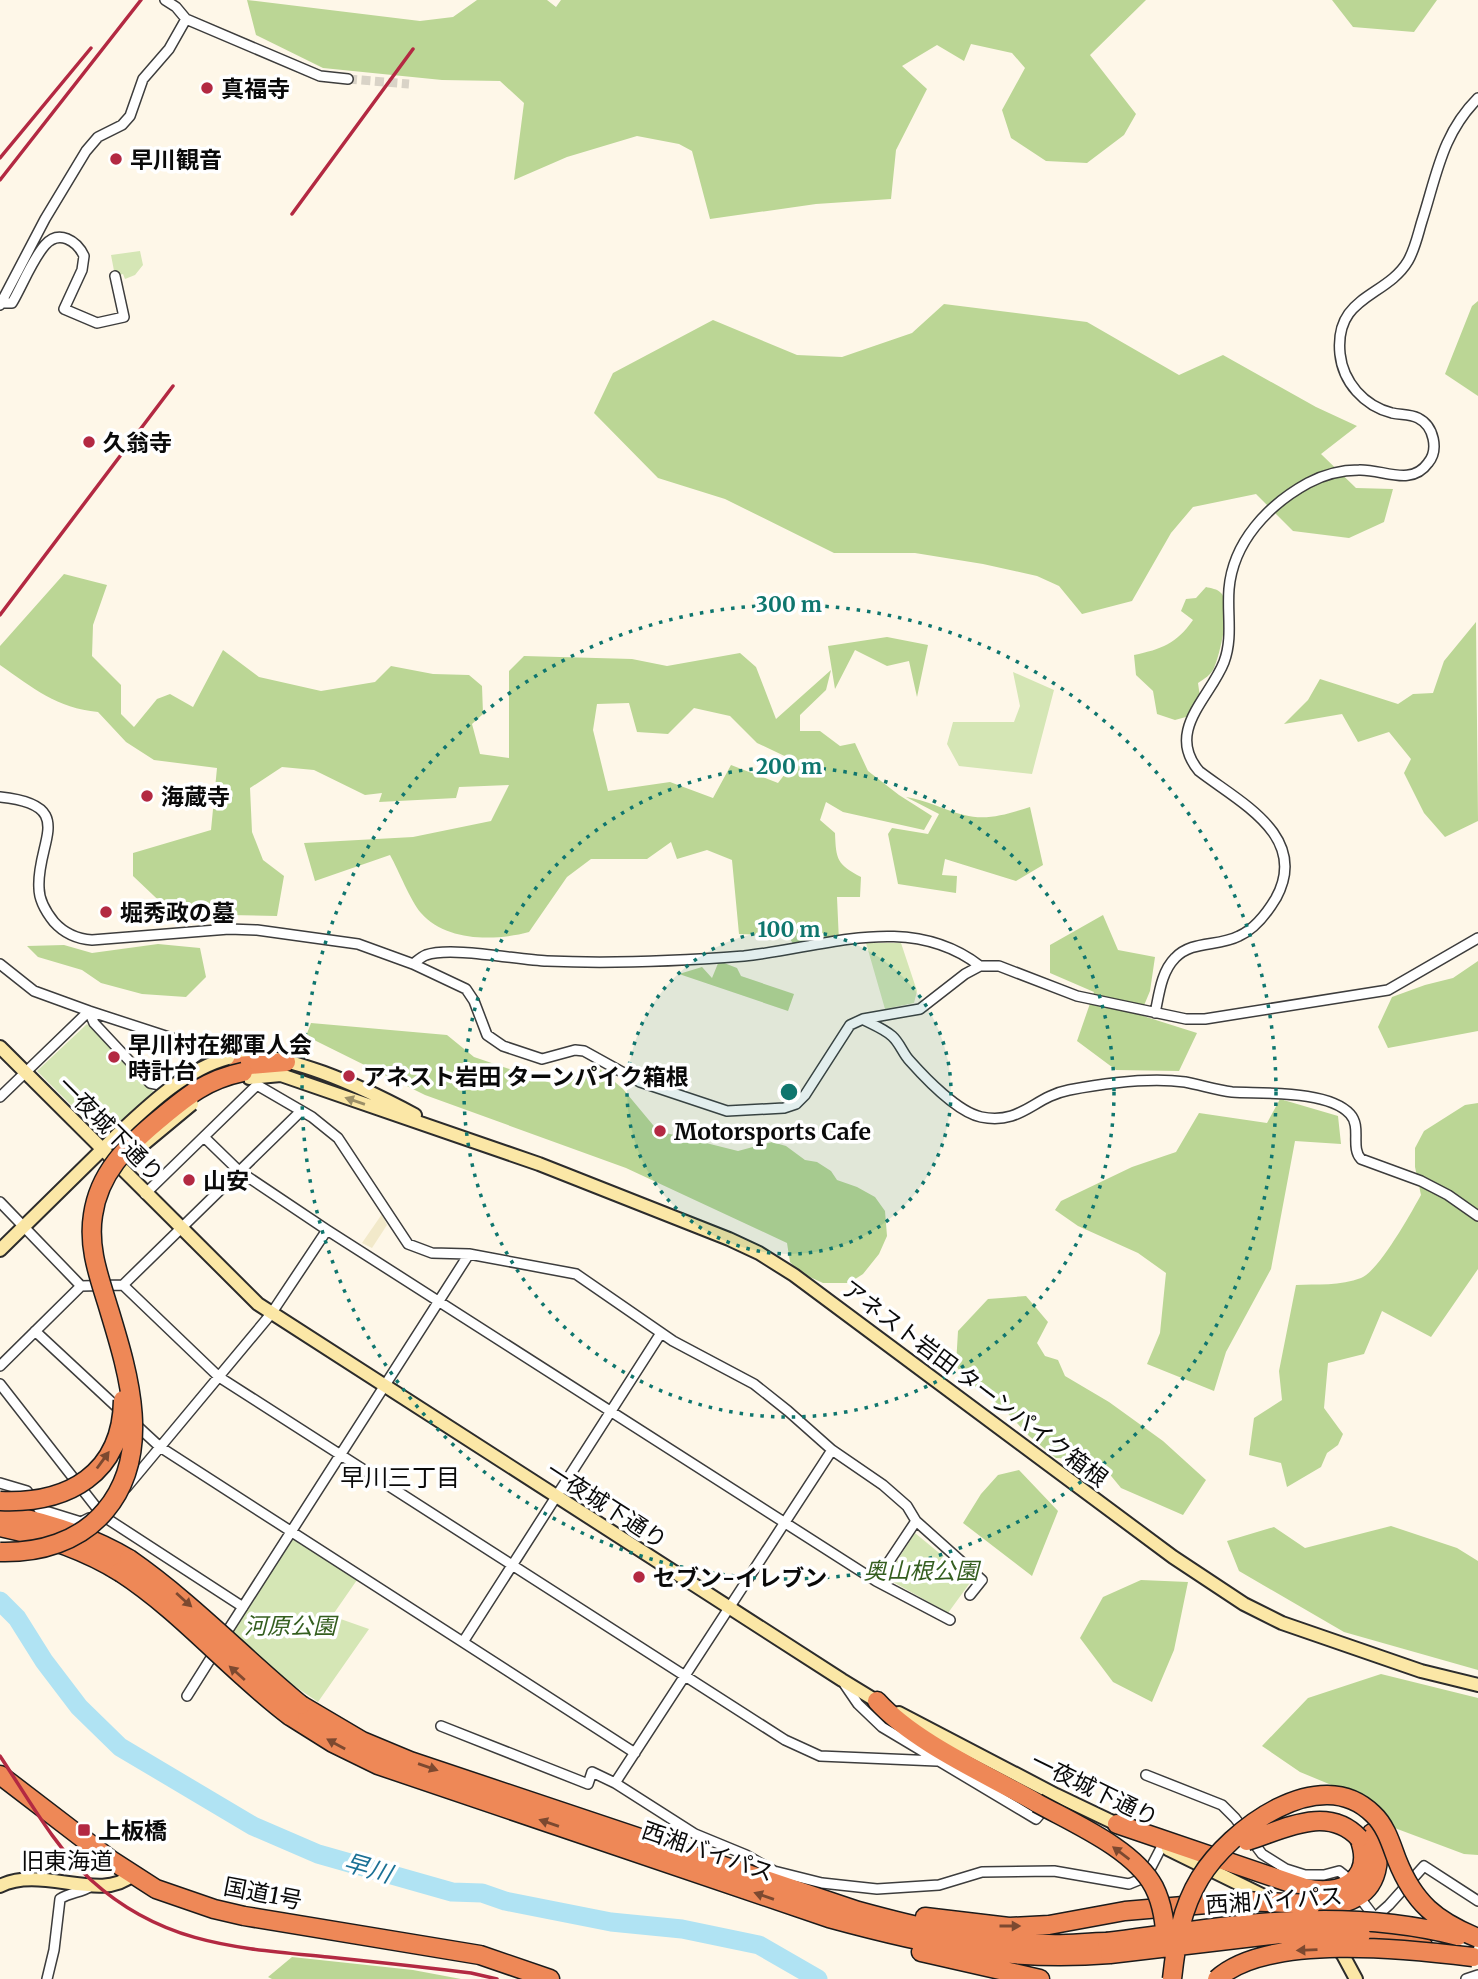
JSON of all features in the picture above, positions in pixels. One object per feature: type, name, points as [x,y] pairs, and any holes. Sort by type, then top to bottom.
[{"type":"highway","points":[[0,1501],[32,1501],[65,1493],[87,1479],[111,1451],[121,1421],[123,1400],[118,1370],[86,1252],[86,1214],[90,1195],[103,1167],[122,1143],[199,1080],[284,1068]]},
{"type":"highway","points":[[0,1552],[34,1550],[75,1536],[100,1517],[122,1485],[132,1451],[132,1408],[126,1369],[94,1260],[92,1223],[96,1201],[111,1167],[128,1146],[196,1089],[218,1078],[243,1072]]},
{"type":"highway","name":"西湘バイパス","points":[[0,1513],[69,1531],[129,1559],[174,1591],[333,1743],[378,1765],[829,1918],[904,1938],[970,1951],[1046,1958],[1108,1948],[1309,1933],[1477,1949]]},
{"type":"highway","name":"西湘バイパス","points":[[0,1527],[74,1548],[128,1577],[164,1604],[244,1679],[296,1710],[410,1761],[798,1893],[914,1926],[961,1936],[1108,1948]]},
{"type":"highway","points":[[877,1701],[893,1718],[915,1734],[1112,1846],[1145,1874],[1158,1897],[1165,1920],[1170,1979]]},
{"type":"highway","name":"国道1号","points":[[0,1775],[132,1875],[169,1894],[214,1909],[480,1955],[550,1979]]},
{"type":"highway","points":[[1170,1979],[1180,1924],[1192,1894],[1210,1863],[1224,1846],[1251,1822],[1271,1811],[1312,1797],[1344,1798],[1360,1804],[1372,1813],[1389,1838],[1414,1896],[1477,1949]]},
{"type":"highway","points":[[798,1893],[914,1916],[1009,1927],[1049,1925],[1125,1911],[1242,1901],[1338,1903],[1351,1900],[1363,1892],[1377,1870],[1378,1846],[1366,1836],[1357,1816],[1345,1810],[1319,1807],[1278,1817],[1259,1828],[1233,1853],[1210,1882],[1193,1914],[1186,1941],[1182,1979]]},
{"type":"highway","points":[[1116,1824],[1306,1888],[1324,1891],[1342,1888],[1356,1878],[1363,1863],[1366,1836]]},
{"type":"highway","points":[[829,1918],[946,1959],[1040,1979]]},
{"type":"highway","points":[[1217,1979],[1250,1959],[1286,1951],[1477,1949]]},
{"type":"street","points":[[165,0],[176,7],[186,19],[320,76],[348,79]]},
{"type":"street","points":[[1,304],[45,219],[86,151],[98,137],[122,125],[130,116],[143,79],[169,49],[186,19]]},
{"type":"street","points":[[1155,1013],[1164,977],[1172,961],[1191,947],[1224,942],[1252,929],[1264,916],[1281,888],[1284,874],[1283,852],[1270,826],[1191,762],[1186,744],[1189,727],[1224,663],[1229,641],[1229,588],[1233,568],[1248,534],[1290,495],[1324,477],[1359,470],[1401,477],[1413,475],[1430,461],[1434,440],[1428,427],[1420,418],[1377,408],[1364,400],[1344,371],[1339,346],[1344,326],[1354,306],[1392,281],[1409,259],[1448,136],[1461,115],[1478,98]]},
{"type":"street","points":[[1,304],[12,303],[46,244],[59,238],[74,242],[83,256],[82,270],[64,309],[97,323],[124,317],[115,276]]},
{"type":"street","points":[[0,797],[22,800],[45,815],[49,829],[38,883],[40,899],[53,920],[73,936],[92,940],[229,929],[257,930],[358,944],[413,964],[466,989],[474,1001],[487,1035],[503,1046],[542,1059],[575,1050],[584,1051],[640,1082],[727,1111],[777,1110],[796,1104],[805,1095],[845,1031],[863,1019],[920,1010],[965,974],[980,967],[999,966],[1077,996],[1186,1019],[1205,1019],[1388,990],[1478,938]]},
{"type":"street","points":[[413,964],[426,955],[437,953],[547,961],[702,959],[767,953],[858,937],[922,938],[971,959],[980,967]]},
{"type":"street","points":[[0,964],[34,991],[89,1012],[181,1041],[243,1072],[301,1111],[338,1139],[408,1244],[432,1253],[469,1254],[576,1274],[661,1333],[731,1374],[754,1384],[832,1450],[883,1485],[907,1506],[916,1521],[982,1580],[970,1595]]},
{"type":"street","points":[[89,1012],[94,1023],[150,1083],[160,1085],[202,1052]]},
{"type":"street","points":[[0,1097],[89,1012]]},
{"type":"street","points":[[863,1019],[895,1038],[910,1061],[953,1102],[982,1117],[1008,1119],[1067,1090],[1153,1081],[1187,1083],[1231,1092],[1275,1092],[1334,1104],[1354,1120],[1355,1149],[1361,1159],[1421,1181],[1448,1195],[1478,1216]]},
{"type":"street","name":"一夜城下通り","points":[[0,1046],[241,1289],[271,1314],[842,1681],[1056,1795],[1246,1886],[1304,1917],[1335,1945],[1356,1979]]},
{"type":"street","points":[[0,1251],[121,1131],[195,1071],[212,1062],[243,1072]]},
{"type":"street","name":"アネスト岩田 ターンパイク箱根","points":[[284,1068],[361,1088],[436,1128],[540,1164],[705,1229],[758,1253],[794,1275],[1174,1558],[1244,1604],[1282,1623],[1421,1671],[1478,1685]]},
{"type":"street","points":[[145,1194],[204,1138],[243,1072]]},
{"type":"street","points":[[120,1168],[139,1148],[205,1094],[243,1072]]},
{"type":"street","points":[[0,1366],[81,1286],[123,1285],[301,1111]]},
{"type":"street","points":[[204,1138],[239,1171],[439,1303],[877,1581],[950,1620]]},
{"type":"street","points":[[0,1202],[81,1286]]},
{"type":"street","points":[[0,1483],[27,1491],[39,1509],[81,1522],[101,1514],[271,1314],[327,1230]]},
{"type":"street","points":[[187,1696],[469,1254]]},
{"type":"street","points":[[123,1285],[219,1377],[785,1740],[820,1756],[937,1761]]},
{"type":"street","points":[[35,1331],[160,1447],[635,1753]]},
{"type":"street","points":[[463,1642],[661,1333]]},
{"type":"street","points":[[0,1384],[101,1514],[243,1607]]},
{"type":"street","points":[[615,1783],[832,1450]]},
{"type":"street","points":[[877,1581],[916,1521]]},
{"type":"street","points":[[842,1681],[858,1704],[882,1727],[1037,1819],[1056,1795]]},
{"type":"street","points":[[441,1726],[588,1784],[592,1772],[615,1783],[695,1834],[746,1855],[774,1871],[822,1883],[877,1889],[939,1885],[982,1872],[1054,1871],[1129,1884],[1146,1877],[1162,1846]]},
{"type":"street","points":[[1146,1775],[1222,1805],[1262,1854],[1286,1869],[1305,1875],[1324,1875],[1339,1871],[1344,1875]]},
{"type":"street","points":[[1335,1945],[1375,1918],[1424,1866],[1478,1901]]},
{"type":"street","name":"旧東海道","points":[[0,1886],[21,1878],[66,1881],[91,1886],[111,1885],[125,1881],[132,1875]]},
{"type":"street","points":[[47,1979],[54,1950],[60,1899],[66,1895],[84,1892],[91,1886]]},
{"type":"street","points":[[1363,1902],[1375,1918]]},
{"type":"street","points":[[1466,1979],[1478,1975]]},
{"type":"shaded area","points":[[382,1214],[387,1225],[372,1248],[362,1243]]},
{"type":"green space","points":[[247,0],[420,21],[453,17],[477,0],[547,0],[556,7],[561,0],[1146,0],[1090,55],[1136,114],[1124,135],[1087,163],[1046,161],[1011,138],[1002,110],[1025,68],[1012,53],[971,44],[964,61],[937,45],[902,66],[927,89],[896,150],[891,199],[816,204],[710,219],[692,151],[679,144],[637,136],[567,157],[514,180],[524,103],[500,81],[442,80],[323,68],[256,35]]},
{"type":"green space","points":[[1332,0],[1437,0],[1414,32],[1353,27]]},
{"type":"green space","points":[[140,251],[143,265],[135,275],[125,279],[123,274],[115,276],[111,255]]},
{"type":"green space","points":[[1478,301],[1478,396],[1445,374],[1472,306]]},
{"type":"green space","points":[[944,304],[1087,322],[1179,375],[1223,355],[1316,407],[1357,426],[1321,454],[1356,488],[1393,489],[1384,522],[1349,538],[1293,531],[1256,494],[1193,507],[1171,533],[1132,601],[1082,614],[1059,586],[1037,576],[915,553],[834,553],[725,499],[658,478],[594,413],[613,373],[713,320],[797,355],[842,357],[912,333]]},
{"type":"green space","points":[[64,574],[107,585],[93,625],[92,656],[121,685],[121,714],[134,727],[157,699],[170,694],[193,707],[223,650],[259,677],[321,691],[375,682],[391,666],[433,674],[469,675],[482,686],[483,714],[472,724],[480,754],[509,758],[509,671],[524,656],[632,659],[667,666],[740,653],[756,667],[776,719],[831,670],[826,690],[800,715],[800,731],[820,731],[840,746],[855,743],[868,771],[932,816],[924,830],[843,812],[826,802],[820,820],[835,833],[839,860],[861,877],[860,897],[837,897],[839,942],[796,948],[788,936],[739,934],[732,860],[707,850],[677,859],[671,842],[647,859],[591,859],[567,877],[529,932],[502,937],[472,937],[431,923],[421,913],[390,855],[315,881],[304,843],[413,837],[491,821],[509,785],[459,787],[456,798],[379,802],[382,793],[365,795],[314,770],[282,767],[250,788],[252,832],[263,860],[284,876],[277,916],[173,914],[133,876],[133,853],[211,830],[217,768],[154,760],[126,742],[98,712],[58,701],[0,665],[0,646]],"holes":[[[629,703],[637,732],[668,734],[694,708],[730,716],[757,743],[795,761],[778,783],[731,765],[713,798],[670,782],[608,791],[593,730],[597,704]]]},
{"type":"green space","points":[[1206,587],[1221,593],[1224,599],[1222,641],[1213,670],[1198,683],[1200,697],[1193,715],[1175,720],[1157,714],[1153,691],[1136,675],[1134,655],[1160,648],[1181,635],[1193,620],[1181,611],[1186,599],[1196,598]]},
{"type":"green space","points":[[1476,622],[1478,821],[1445,837],[1424,813],[1404,773],[1411,759],[1389,732],[1358,742],[1342,714],[1284,724],[1308,700],[1320,679],[1398,704],[1413,694],[1433,693],[1444,661]]},
{"type":"green space","points":[[887,637],[928,645],[917,697],[909,661],[887,666],[855,650],[835,689],[828,646]]},
{"type":"green space","points":[[1013,672],[1054,690],[1032,774],[959,766],[947,744],[953,722],[1014,722],[1020,706]]},
{"type":"green space","points":[[906,797],[973,817],[997,816],[1030,807],[1043,865],[1016,881],[945,859],[942,875],[957,876],[956,893],[898,884],[888,834],[892,828],[928,834],[939,814]]},
{"type":"green space","points":[[1103,915],[1118,950],[1155,957],[1150,991],[1140,1015],[1197,1033],[1179,1071],[1116,1070],[1077,1041],[1094,992],[1050,973],[1050,945]]},
{"type":"green space","points":[[866,943],[901,943],[917,991],[914,1003],[885,1009]]},
{"type":"green space","points":[[158,944],[200,948],[206,977],[186,997],[142,994],[101,983],[82,970],[38,957],[27,946],[64,945],[92,953]]},
{"type":"green space","points":[[719,961],[737,968],[741,976],[794,994],[788,1011],[679,974],[702,967],[712,978]]},
{"type":"green space","points":[[1478,961],[1478,1031],[1388,1048],[1378,1027],[1392,997],[1453,978]]},
{"type":"green space","points":[[311,1023],[447,1035],[474,1057],[560,1086],[593,1063],[623,1089],[658,1131],[738,1151],[772,1142],[786,1146],[805,1160],[817,1162],[831,1171],[837,1180],[875,1197],[885,1211],[887,1236],[879,1254],[863,1274],[849,1283],[823,1283],[801,1273],[790,1262],[787,1243],[626,1168],[425,1095],[306,1036]]},
{"type":"green space","points":[[87,1024],[155,1093],[113,1132],[97,1131],[37,1071]]},
{"type":"green space","points":[[1280,1099],[1338,1116],[1341,1144],[1295,1141],[1271,1269],[1226,1352],[1214,1391],[1147,1364],[1160,1333],[1166,1273],[1138,1253],[1078,1226],[1055,1210],[1061,1201],[1132,1167],[1176,1152],[1199,1113],[1267,1123]]},
{"type":"green space","points":[[1478,1103],[1478,1269],[1431,1337],[1382,1311],[1364,1354],[1328,1363],[1324,1408],[1343,1434],[1338,1445],[1327,1453],[1321,1467],[1287,1487],[1281,1463],[1249,1455],[1254,1418],[1282,1400],[1279,1371],[1296,1285],[1345,1282],[1361,1278],[1377,1265],[1421,1195],[1415,1167],[1415,1148],[1424,1131],[1465,1105]]},
{"type":"green space","points":[[1026,1296],[1048,1322],[1037,1343],[1045,1356],[1058,1360],[1065,1376],[1109,1402],[1163,1441],[1206,1480],[1183,1515],[1121,1488],[1098,1460],[1056,1458],[1029,1436],[1003,1408],[963,1377],[956,1365],[958,1331],[988,1299]]},
{"type":"green space","points":[[1019,1470],[1058,1511],[1032,1576],[963,1523],[981,1494],[998,1475]]},
{"type":"green space","points":[[1391,1526],[1457,1548],[1478,1561],[1478,1670],[1344,1632],[1239,1571],[1227,1541],[1274,1527],[1305,1548]]},
{"type":"green space","name":"奥山根公園","points":[[915,1533],[972,1580],[948,1613],[886,1578]]},
{"type":"green space","name":"河原公園","points":[[293,1539],[357,1580],[332,1616],[369,1629],[318,1702],[293,1685],[231,1633]]},
{"type":"green space","points":[[1141,1580],[1188,1582],[1174,1650],[1152,1702],[1113,1682],[1080,1638],[1103,1597]]},
{"type":"green space","points":[[1381,1674],[1478,1698],[1478,1855],[1464,1854],[1392,1827],[1358,1796],[1300,1772],[1262,1746],[1308,1698]]},
{"type":"green space","points":[[292,1957],[413,1970],[461,1979],[268,1977]]},
{"type":"waterway","name":"早川","points":[[0,1601],[17,1618],[44,1661],[79,1707],[120,1747],[253,1826],[318,1854],[452,1892],[482,1893],[505,1901],[611,1922],[682,1929],[759,1945],[818,1979]]},
{"type":"tunnel","points":[[348,79],[409,84]]},
{"type":"railway","points":[[0,180],[141,0]]},
{"type":"railway","points":[[0,158],[91,48]]},
{"type":"railway","points":[[292,214],[413,49]]},
{"type":"railway","points":[[0,615],[173,386]]},
{"type":"railway","points":[[0,1756],[42,1821],[78,1867],[118,1902],[174,1931],[232,1946],[471,1973],[497,1979]]},
{"type":"place","name":"真福寺","points":[[207,88]]},
{"type":"place","name":"早川観音","points":[[116,159]]},
{"type":"place","name":"久翁寺","points":[[89,442]]},
{"type":"place","name":"海蔵寺","points":[[147,796]]},
{"type":"place","name":"堀秀政の墓","points":[[106,912]]},
{"type":"place","name":"早川村在郷軍人会 時計台","points":[[114,1057]]},
{"type":"place","name":"アネスト岩田 ターンパイク箱根","points":[[349,1076]]},
{"type":"place","name":"Motorsports Cafe","points":[[660,1131]]},
{"type":"place","name":"山安","points":[[189,1180]]},
{"type":"place","name":"セブン-イレブン","points":[[639,1577]]},
{"type":"place","name":"上板橋","points":[[84,1830]]},
{"type":"district","name":"早川三丁目","points":[[400,1477]]}]
